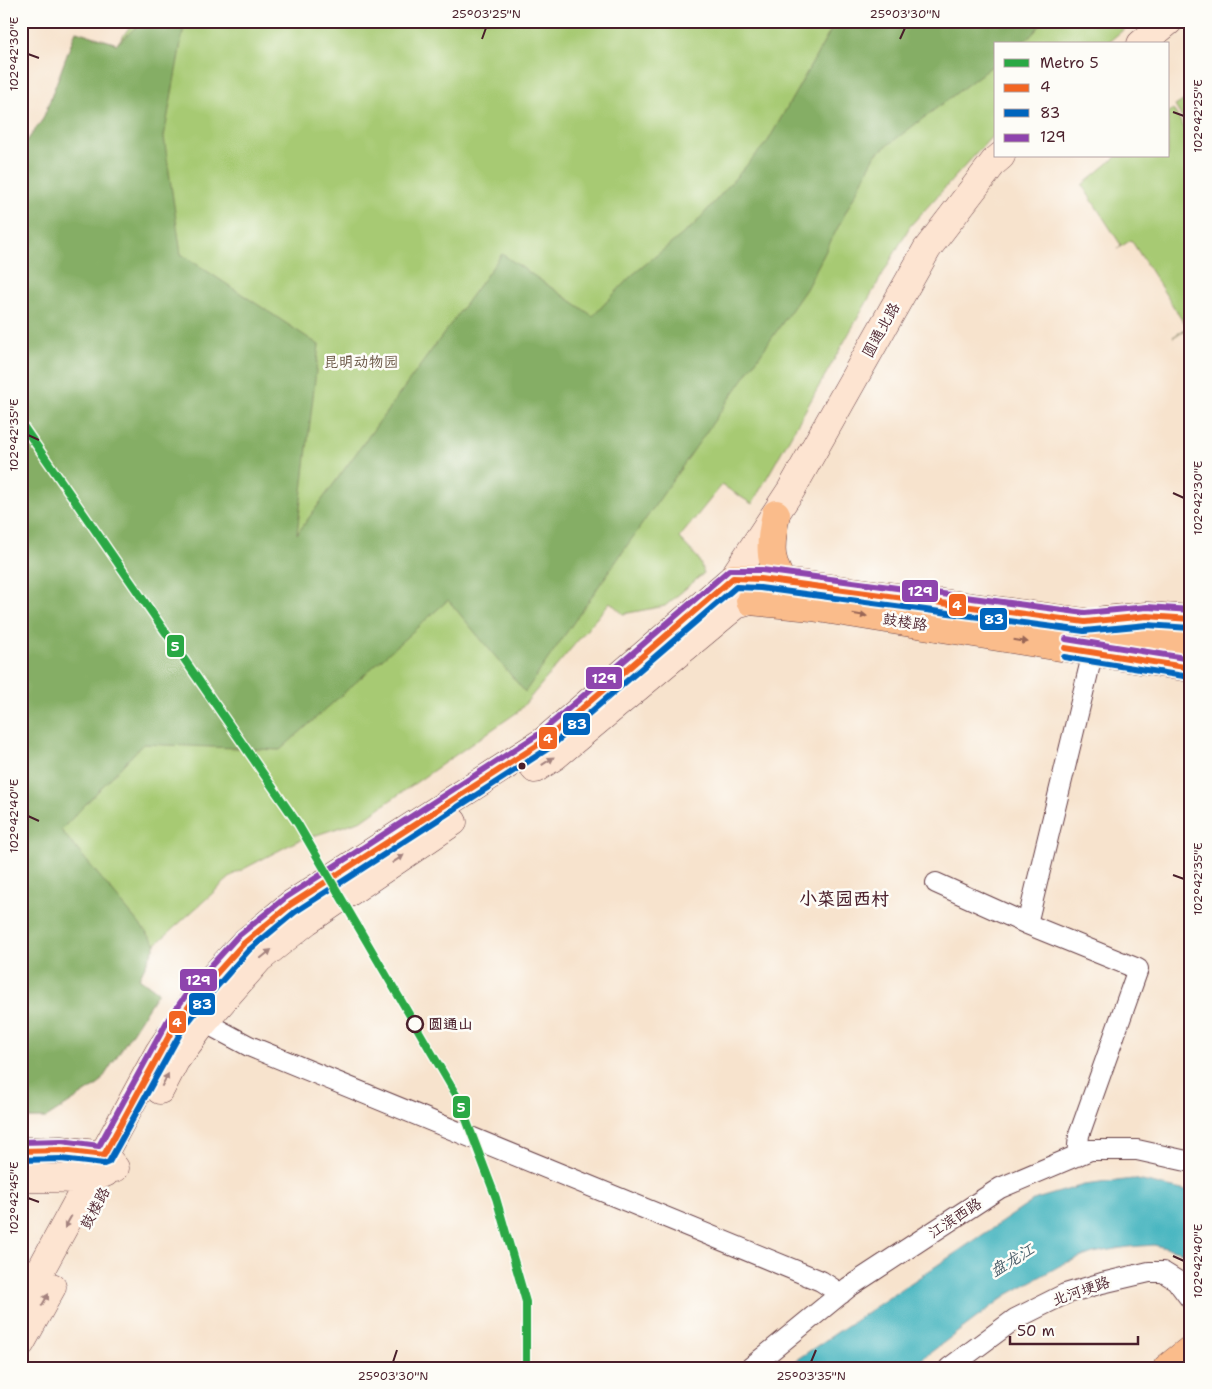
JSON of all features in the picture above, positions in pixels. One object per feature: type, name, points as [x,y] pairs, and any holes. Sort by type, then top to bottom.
[{"type":"main road","points":[[1143,42],[1169,21]]},
{"type":"main road","name":"圆通北路","points":[[743,591],[776,514],[792,490],[927,249],[999,158]]},
{"type":"main road","points":[[776,514],[770,549],[774,566],[782,582],[791,593],[812,608]]},
{"type":"main road","name":"鼓楼路","points":[[21,1343],[104,1168],[175,1025],[198,994],[243,944],[290,905],[544,741],[743,591],[782,582],[1085,622],[1191,648]]},
{"type":"main road","name":"鼓楼路","points":[[743,591],[812,608],[1191,668]]},
{"type":"main road","name":"鼓楼路","points":[[21,1306],[104,1168],[175,1061],[204,1022],[259,959],[306,921],[430,837],[555,756],[743,591]]},
{"type":"main road","points":[[1085,622],[1147,616],[1191,619]]},
{"type":"main road","points":[[1085,622],[1191,634]]},
{"type":"main road","points":[[21,1151],[61,1150],[104,1168]]},
{"type":"main road","points":[[21,1178],[104,1168]]},
{"type":"main road","points":[[1167,1368],[1191,1349]]},
{"type":"street","points":[[1027,924],[1093,652]]},
{"type":"street","points":[[936,883],[1027,924],[1138,968],[1079,1135],[1077,1156]]},
{"type":"street","points":[[204,1022],[258,1049],[821,1281],[841,1294]]},
{"type":"street","name":"江滨西路","points":[[750,1368],[841,1294],[1000,1188],[1090,1150],[1137,1150],[1191,1162]]},
{"type":"street","name":"北河埂路","points":[[949,1368],[1015,1319],[1065,1294],[1102,1283],[1149,1272],[1163,1272],[1176,1280],[1191,1300]]},
{"type":"green space","name":"昆明动物园","points":[[134,21],[1134,21],[1108,42],[994,42],[994,134],[910,226],[752,504],[722,485],[679,538],[698,558],[704,573],[665,606],[623,614],[610,602],[519,711],[362,820],[295,842],[234,874],[156,944],[139,978],[158,992],[99,1084],[46,1118],[21,1118],[21,149],[43,119],[76,31],[117,44]]},
{"type":"green space","points":[[143,21],[185,21],[164,137],[181,254],[319,345],[297,534],[502,254],[593,316],[631,276],[694,225],[768,141],[836,21],[1043,21],[1023,41],[994,42],[994,65],[876,154],[806,289],[525,692],[448,600],[280,750],[143,744],[61,830],[156,944],[139,978],[158,992],[99,1084],[46,1118],[21,1118],[21,149],[43,119],[76,31],[117,44]]},
{"type":"green space","points":[[1191,96],[1191,133],[1175,106]]},
{"type":"green space","points":[[1173,109],[1191,139],[1191,327],[1173,337],[1187,328],[1131,240],[1117,249],[1121,245],[1082,185],[1115,158],[1170,158],[1170,111]]},
{"type":"water","name":"盘龙江","points":[[1133,1179],[1191,1192],[1191,1254],[1154,1245],[1128,1247],[1093,1253],[1063,1264],[1007,1295],[910,1368],[784,1368],[1036,1199],[1084,1185]]},
{"type":"metro line","name":"5","points":[[21,423],[298,824],[458,1098],[496,1198],[526,1302],[526,1368]]},
{"type":"transit line","name":"129","points":[[21,1142],[61,1141],[99,1146],[168,1020],[191,988],[237,937],[285,898],[539,734],[729,570],[762,570],[1085,613],[1147,607],[1191,610]]},
{"type":"transit line","name":"4","points":[[21,1151],[61,1150],[104,1155],[175,1025],[198,994],[243,944],[290,905],[544,741],[733,578],[761,579],[1085,622],[1147,616],[1191,619]]},
{"type":"transit line","name":"83","points":[[21,1160],[61,1159],[104,1164],[109,1162],[182,1030],[205,1000],[249,950],[295,912],[549,748],[736,587],[760,588],[1084,631],[1147,625],[1190,628]]},
{"type":"transit line","name":"129","points":[[1066,639],[1191,659]]},
{"type":"transit line","name":"4","points":[[1065,648],[1191,668]]},
{"type":"transit line","name":"83","points":[[1064,657],[1190,677]]},
{"type":"place","name":"圆通山","points":[[415,1024]]},
{"type":"district","name":"小菜园西村","points":[[844,899]]}]
